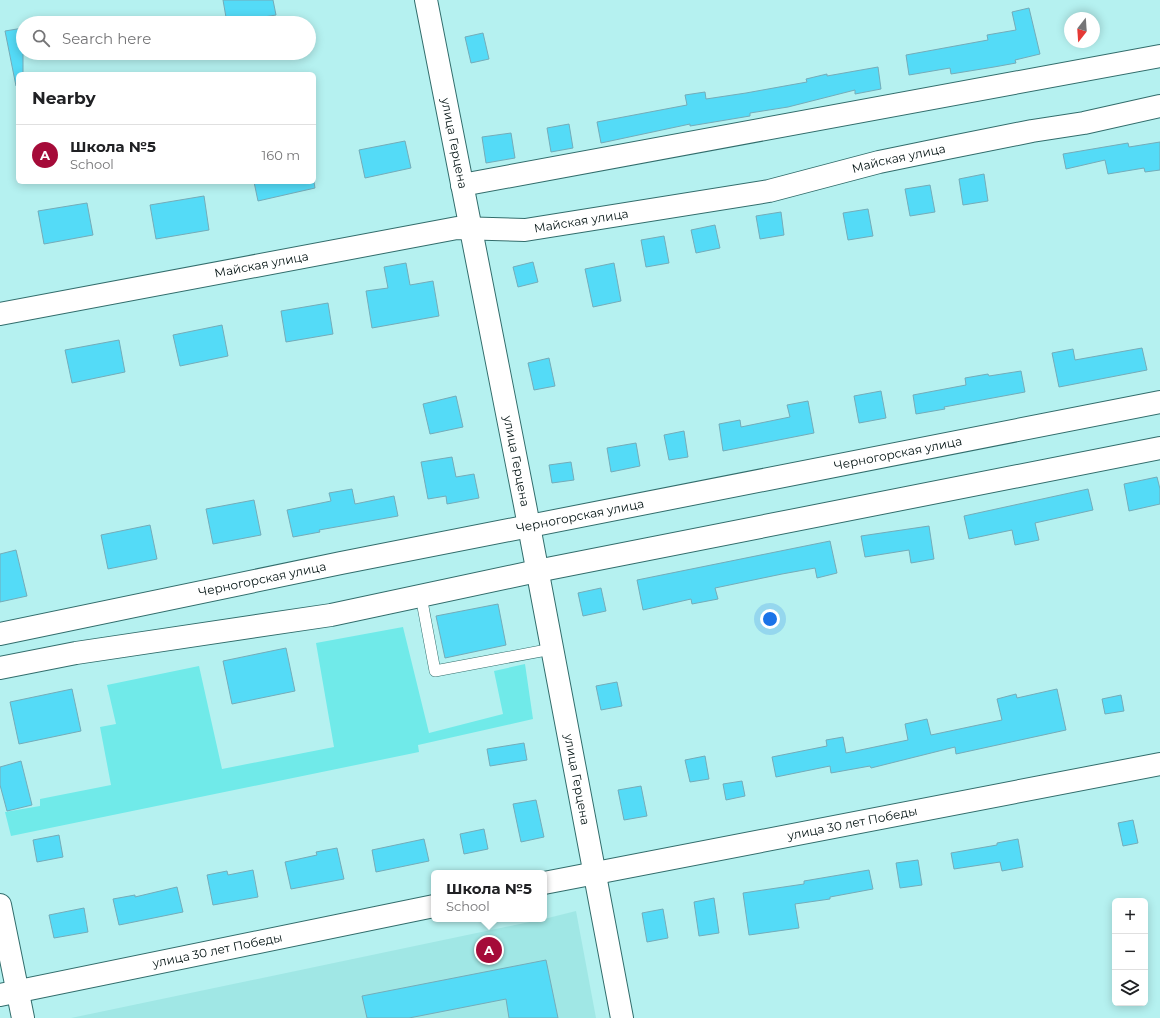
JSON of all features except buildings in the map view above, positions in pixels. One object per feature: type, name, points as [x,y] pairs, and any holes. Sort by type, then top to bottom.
[{"type":"street","name":"улица Герцена","points":[[426,0],[529,527],[622,1018]]},
{"type":"street","points":[[462,185],[1160,56]]},
{"type":"street","name":"Майская улица","points":[[0,314],[449,230],[471,228],[525,230],[769,191],[917,154],[1032,131],[1084,123],[1160,106]]},
{"type":"street","name":"Черногорская улица","points":[[0,634],[341,563],[1160,402]]},
{"type":"street","points":[[0,668],[76,653],[331,615],[537,571],[1160,448]]},
{"type":"street","name":"улица 30 лет Победы","points":[[547,882],[1160,764]]},
{"type":"street","points":[[0,905],[9,993],[23,1018]]},
{"type":"street","name":"улица 30 лет Победы","points":[[9,993],[431,907]]},
{"type":"lane","points":[[421,596],[435,671],[552,649]]},
{"type":"shaded area","points":[[403,627],[429,733],[503,714],[494,671],[525,664],[533,719],[418,745],[419,752],[11,836],[5,812],[40,806],[40,799],[111,785],[100,727],[116,724],[107,685],[199,666],[222,769],[334,747],[316,643]]},
{"type":"shaded area","points":[[576,911],[596,1018],[71,1018],[530,922],[547,922],[547,918]]},
{"type":"place","name":"Школа №5","points":[[489,950]]}]
